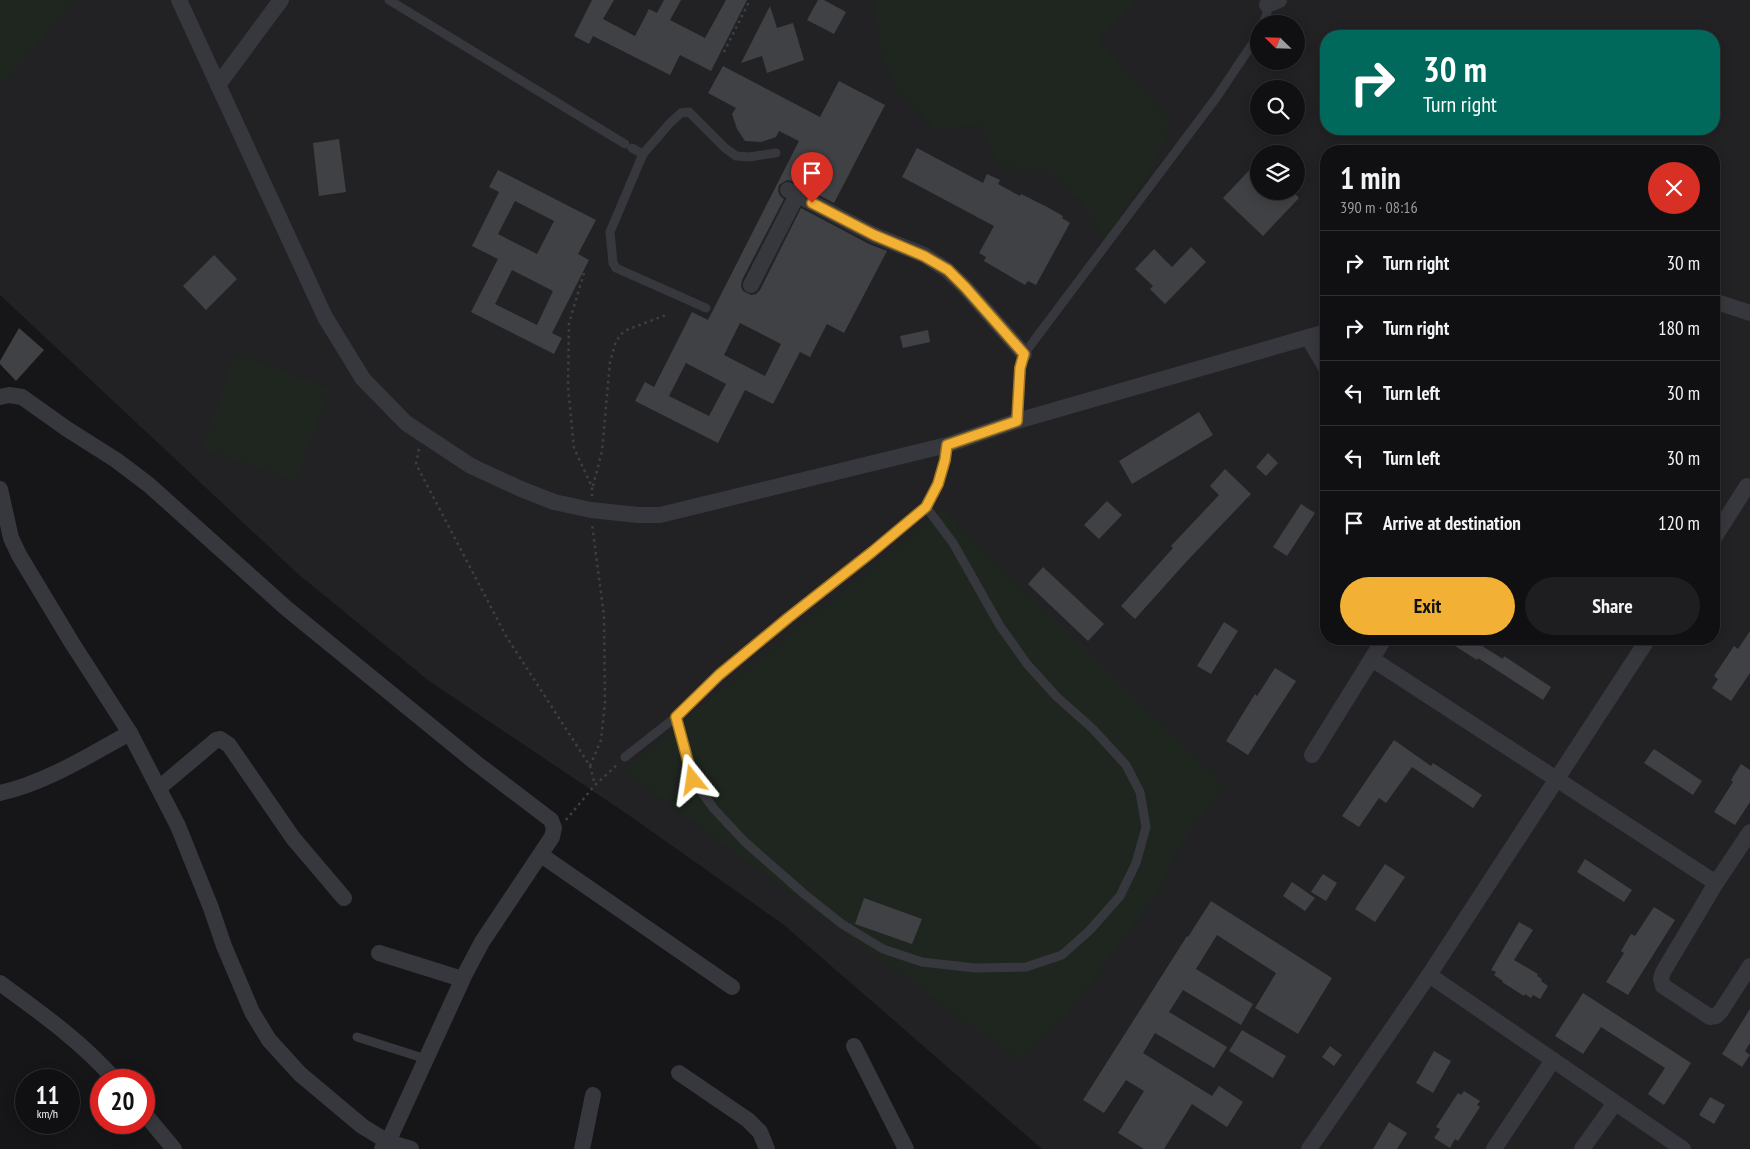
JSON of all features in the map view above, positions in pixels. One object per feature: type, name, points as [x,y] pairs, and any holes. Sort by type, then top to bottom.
[{"type":"street","points":[[179,0],[325,317],[363,379],[406,423],[472,466],[554,502],[591,510],[638,515],[660,515],[947,445],[1017,421],[1320,334]]},
{"type":"street","points":[[218,85],[281,0]]},
{"type":"street","points":[[751,285],[793,193],[874,235],[924,256],[948,270],[1024,354]]},
{"type":"street","points":[[1720,303],[1750,313]]},
{"type":"street","points":[[1308,337],[1320,358]]},
{"type":"street","points":[[0,397],[8,395],[22,397],[149,484],[286,608],[476,764],[551,820],[554,828],[552,837],[482,942],[462,979],[385,1145]]},
{"type":"street","points":[[1720,529],[1747,486]]},
{"type":"street","points":[[0,489],[11,538],[72,643],[130,733],[178,826],[224,946],[252,1012],[268,1040],[300,1074],[385,1145],[411,1149]]},
{"type":"street","points":[[1312,755],[1380,645]]},
{"type":"street","points":[[1309,1149],[1429,975],[1644,645]]},
{"type":"street","points":[[1372,659],[1716,883]]},
{"type":"street","points":[[0,793],[29,785],[130,733]]},
{"type":"street","points":[[158,788],[216,740],[220,739],[229,745],[293,838],[344,898]]},
{"type":"street","points":[[1750,832],[1716,883],[1663,972],[1662,986],[1710,1016],[1716,1016],[1750,966]]},
{"type":"street","points":[[541,855],[732,987]]},
{"type":"street","points":[[379,953],[462,979]]},
{"type":"street","points":[[1429,975],[1683,1149]]},
{"type":"street","points":[[0,983],[67,1033],[106,1069]]},
{"type":"street","points":[[854,1046],[906,1149]]},
{"type":"street","points":[[1494,1149],[1553,1060]]},
{"type":"street","points":[[679,1073],[748,1120],[760,1132],[768,1149]]},
{"type":"street","points":[[582,1149],[593,1095]]},
{"type":"street","points":[[1582,1149],[1615,1103]]},
{"type":"street","points":[[155,1126],[174,1149]]},
{"type":"lane","points":[[389,0],[643,154]]},
{"type":"lane","points":[[1266,15],[1271,2]]},
{"type":"lane","points":[[1017,421],[1020,368],[1024,354],[1216,98],[1250,47]]},
{"type":"lane","points":[[706,308],[616,268],[613,263],[610,232],[643,154],[670,123],[681,113],[688,112],[725,148],[736,156],[750,157],[776,153]]},
{"type":"lane","points":[[625,757],[676,717],[719,675],[926,507],[938,484],[947,445]]},
{"type":"lane","points":[[676,717],[693,780],[714,810],[745,842],[803,894],[842,924],[883,949],[922,962],[975,968],[1026,967],[1062,956],[1090,930],[1120,896],[1136,863],[1146,827],[1140,792],[1126,765],[1093,729],[1057,697],[1028,664],[1000,626],[953,543],[926,507]]},
{"type":"lane","points":[[357,1037],[426,1059]]},
{"type":"path","points":[[724,52],[750,0]]},
{"type":"path","points":[[592,487],[602,451],[610,362],[616,341],[624,331],[666,315]]},
{"type":"path","points":[[426,436],[419,449],[416,464],[506,636],[590,766],[595,785]]},
{"type":"path","points":[[552,837],[595,785],[625,757]]},
{"type":"shaded area","points":[[0,0],[1750,0],[1750,1149],[1042,1149],[784,925],[630,816],[429,681],[298,574],[0,295]]},
{"type":"shaded area","points":[[0,0],[75,0],[0,88]]},
{"type":"shaded area","points":[[876,0],[1134,0],[1098,40],[1172,121],[1152,168],[1105,239],[1081,201],[1045,170],[999,166],[979,124],[937,131],[892,84],[878,44]]},
{"type":"shaded area","points":[[235,354],[330,388],[296,481],[202,448]]},
{"type":"shaded area","points":[[943,509],[1225,785],[1180,846],[1157,893],[1059,1026],[1019,1061],[623,770]]},
{"type":"building","points":[[592,0],[614,0],[603,19],[635,36],[649,9],[657,13],[664,0],[681,0],[670,20],[705,38],[726,0],[747,0],[711,71],[680,55],[670,75],[593,36],[589,44],[574,36]]},
{"type":"building","points":[[818,0],[824,0],[846,12],[834,34],[807,20]]},
{"type":"building","points":[[770,6],[777,28],[793,23],[804,60],[767,73],[762,56],[741,63]]},
{"type":"building","points":[[723,66],[820,117],[839,81],[885,105],[834,203],[792,181],[787,180],[779,185],[778,191],[784,199],[742,280],[741,286],[743,291],[751,295],[756,294],[760,290],[801,208],[869,244],[887,251],[844,333],[827,324],[810,357],[800,352],[773,404],[745,390],[718,443],[635,401],[645,382],[654,387],[692,312],[708,320],[799,141],[779,131],[776,137],[761,142],[745,141],[737,129],[732,114],[736,108],[708,93]],"holes":[[[740,323],[781,344],[765,376],[724,355]],[[686,363],[726,384],[709,416],[669,396]]]},
{"type":"building","points":[[339,139],[346,192],[319,196],[313,143]]},
{"type":"building","points":[[917,148],[983,183],[987,174],[1000,180],[998,184],[1049,208],[1063,216],[1062,218],[1070,223],[1036,285],[1028,281],[1025,285],[984,261],[986,257],[979,253],[994,226],[902,177]]},
{"type":"building","points":[[498,170],[596,220],[578,254],[589,260],[552,333],[562,338],[554,354],[471,312],[498,259],[472,246],[499,192],[489,187]],"holes":[[[515,201],[554,221],[537,254],[498,234]],[[512,270],[553,291],[537,325],[495,304]]]},
{"type":"building","points":[[1250,170],[1250,200],[1297,200],[1263,236],[1223,198]]},
{"type":"building","points":[[1191,247],[1206,262],[1165,304],[1150,289],[1153,286],[1135,269],[1154,249],[1172,267]]},
{"type":"building","points":[[214,255],[237,279],[206,310],[183,286]]},
{"type":"building","points":[[19,328],[44,350],[16,381],[0,364],[0,361]]},
{"type":"building","points":[[928,330],[930,342],[903,348],[900,336]]},
{"type":"building","points":[[1199,412],[1213,435],[1132,484],[1119,461]]},
{"type":"building","points":[[1268,453],[1278,463],[1266,476],[1256,467]]},
{"type":"building","points":[[1225,469],[1251,494],[1135,619],[1121,606],[1173,548],[1171,546],[1219,495],[1210,486]]},
{"type":"building","points":[[1107,501],[1122,515],[1099,539],[1084,525]]},
{"type":"building","points":[[1301,504],[1315,513],[1287,556],[1273,547]]},
{"type":"building","points":[[1043,567],[1104,624],[1088,641],[1028,584]]},
{"type":"building","points":[[1224,622],[1238,631],[1211,674],[1197,666]]},
{"type":"building","points":[[1750,631],[1750,673],[1731,701],[1712,688],[1718,679],[1714,676],[1734,646],[1738,649]]},
{"type":"building","points":[[1453,645],[1481,645],[1503,659],[1504,656],[1551,687],[1543,700],[1478,658],[1477,660]]},
{"type":"building","points":[[1275,668],[1296,681],[1248,755],[1226,741],[1255,694],[1257,696]]},
{"type":"building","points":[[1394,740],[1431,766],[1433,763],[1482,795],[1473,808],[1412,767],[1386,803],[1379,798],[1359,827],[1342,816]]},
{"type":"building","points":[[1654,749],[1702,781],[1693,795],[1644,763]]},
{"type":"building","points":[[1741,764],[1750,770],[1750,802],[1735,825],[1714,812],[1733,782],[1731,780]]},
{"type":"building","points":[[1585,859],[1632,890],[1624,902],[1577,872]]},
{"type":"building","points":[[1385,864],[1405,877],[1375,922],[1355,909]]},
{"type":"building","points":[[1323,874],[1337,883],[1326,901],[1311,892]]},
{"type":"building","points":[[1292,882],[1315,898],[1305,911],[1283,896]]},
{"type":"building","points":[[864,898],[922,919],[912,944],[855,924]]},
{"type":"building","points":[[1211,901],[1332,978],[1298,1034],[1255,1008],[1276,973],[1217,935],[1196,969],[1253,1004],[1241,1025],[1183,990],[1169,1012],[1227,1047],[1214,1068],[1155,1033],[1143,1053],[1212,1096],[1219,1086],[1243,1102],[1227,1127],[1192,1104],[1164,1149],[1144,1149],[1118,1133],[1144,1091],[1126,1080],[1104,1113],[1083,1100]]},
{"type":"building","points":[[1654,907],[1675,920],[1628,995],[1606,982],[1624,953],[1621,951],[1631,934],[1635,936]]},
{"type":"building","points":[[1519,922],[1533,930],[1514,960],[1538,974],[1537,976],[1542,979],[1541,981],[1548,986],[1540,999],[1533,995],[1531,998],[1525,994],[1524,996],[1502,982],[1494,975],[1496,972],[1491,970]]},
{"type":"building","points":[[1583,993],[1691,1063],[1664,1105],[1648,1094],[1665,1068],[1601,1027],[1583,1054],[1555,1036]]},
{"type":"building","points":[[1750,1009],[1750,1043],[1745,1051],[1750,1055],[1742,1067],[1722,1054]]},
{"type":"building","points":[[1242,1030],[1286,1056],[1273,1078],[1229,1051]]},
{"type":"building","points":[[1330,1046],[1342,1055],[1334,1066],[1322,1057]]},
{"type":"building","points":[[1434,1051],[1451,1061],[1433,1093],[1416,1083]]},
{"type":"building","points":[[1464,1091],[1480,1101],[1477,1105],[1480,1107],[1458,1141],[1455,1139],[1450,1148],[1434,1138],[1440,1129],[1436,1127],[1458,1093],[1461,1095]]},
{"type":"building","points":[[1710,1097],[1725,1105],[1714,1124],[1699,1115]]},
{"type":"building","points":[[1389,1122],[1407,1133],[1397,1149],[1373,1149]]},
{"type":"route","points":[[693,780],[676,717],[719,675],[926,507],[938,484],[947,445],[1017,421],[1020,368],[1024,354],[965,287],[948,270],[924,256],[874,235],[812,203]]}]
